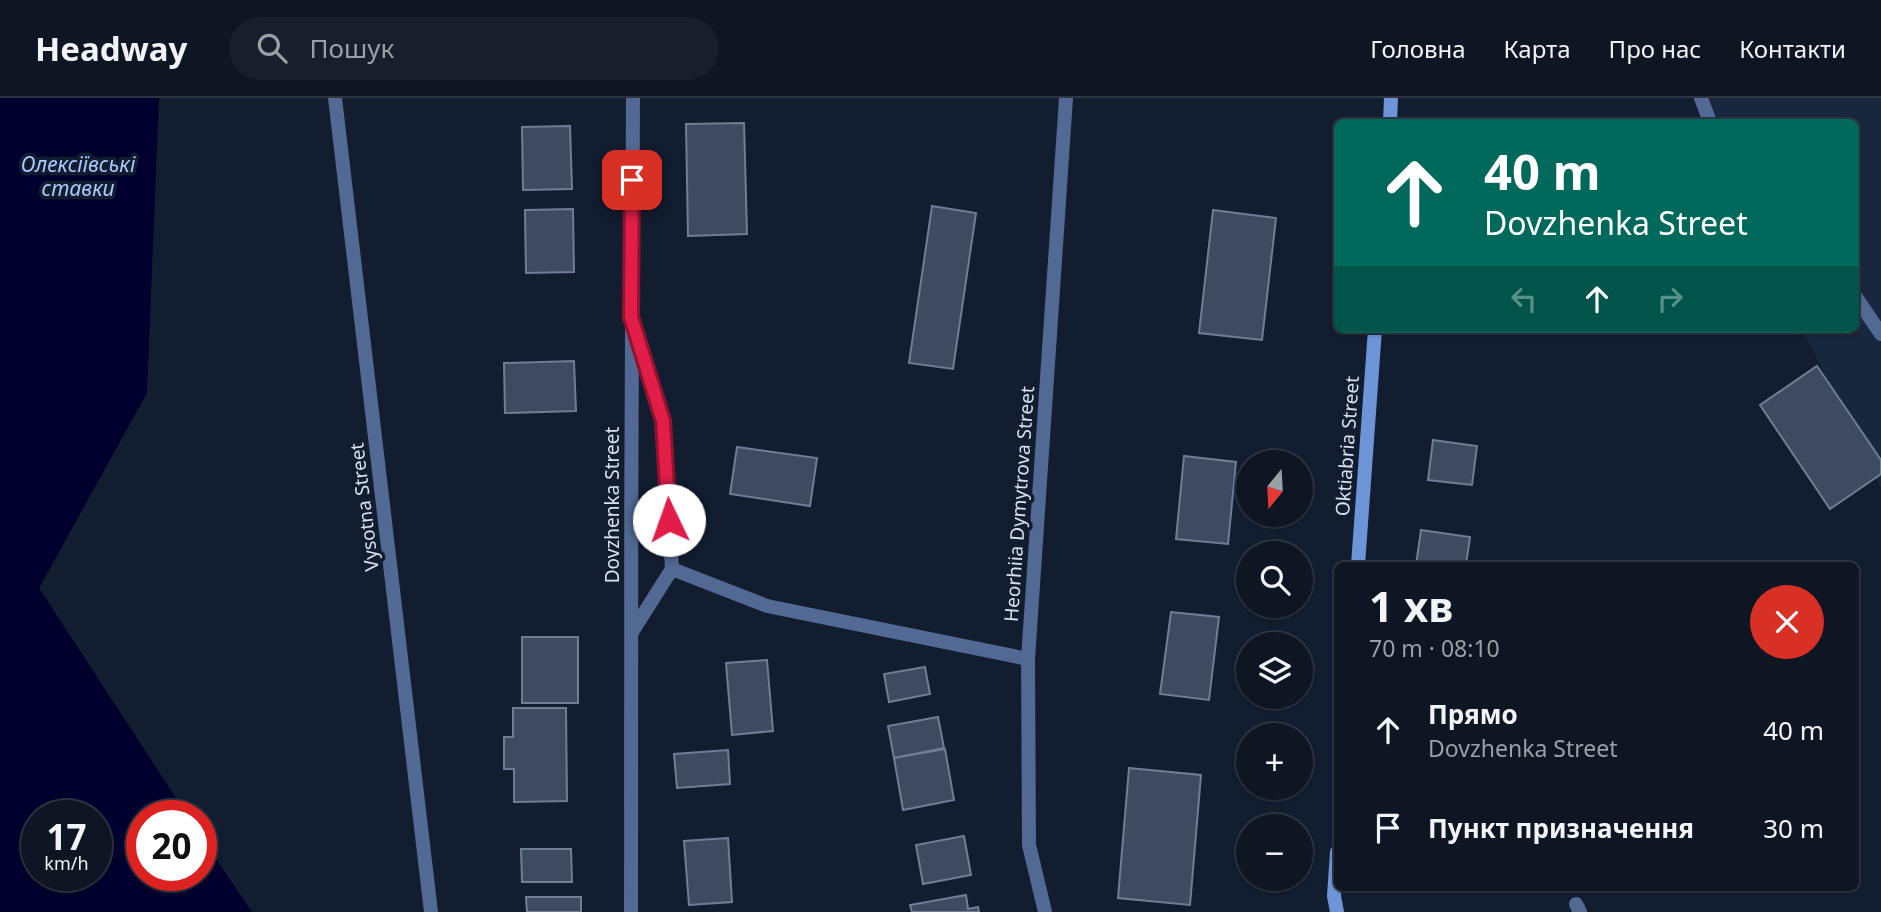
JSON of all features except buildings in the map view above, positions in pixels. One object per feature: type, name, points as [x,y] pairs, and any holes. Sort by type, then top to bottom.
[{"type":"street","name":"Vysotna Street","points":[[335,98],[431,912]]},
{"type":"street","name":"Dovzhenka Street","points":[[631,912],[633,98]]},
{"type":"street","name":"Heorhiia Dymytrova Street","points":[[1045,912],[1030,845],[1028,659],[1066,98]]},
{"type":"street","points":[[1390,119],[1391,98]]},
{"type":"street","points":[[1701,98],[1709,119]]},
{"type":"street","points":[[1859,302],[1881,334]]},
{"type":"street","points":[[631,317],[663,421],[672,569],[632,632]]},
{"type":"street","name":"Oktiabria Street","points":[[1358,562],[1375,333]]},
{"type":"street","points":[[672,569],[767,606],[1028,659]]},
{"type":"street","points":[[1334,891],[1337,912]]},
{"type":"shaded area","points":[[1703,98],[1881,98],[1881,488],[1804,333],[1859,333],[1859,119],[1703,119]]},
{"type":"water","name":"Олексіївські ставки","points":[[0,98],[159,98],[147,393],[39,588],[177,800],[126,800],[126,891],[217,891],[217,861],[252,912],[0,912]]},
{"type":"route","points":[[632,180],[631,317],[663,421],[669,520]]}]
